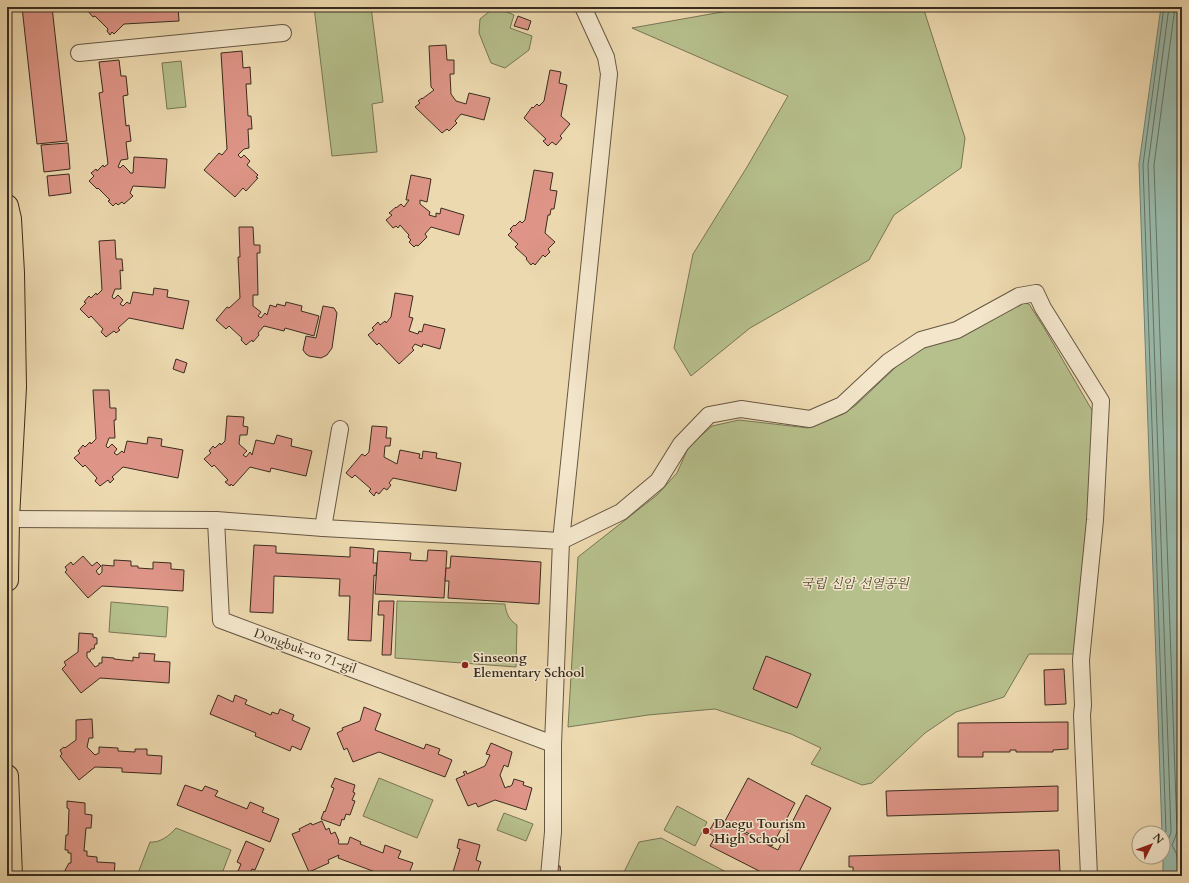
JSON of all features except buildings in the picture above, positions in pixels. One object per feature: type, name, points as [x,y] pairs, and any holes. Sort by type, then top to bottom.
[{"type":"main road","points":[[7,206],[10,219],[13,273],[15,387],[8,520],[7,580]]},
{"type":"main road","points":[[7,776],[12,876]]},
{"type":"street","points":[[549,876],[553,832],[553,744],[561,540],[608,74],[606,57],[583,7]]},
{"type":"street","points":[[79,53],[283,33]]},
{"type":"street","points":[[8,520],[216,520],[323,528],[561,540],[621,512],[658,481],[681,444],[709,415],[741,409],[810,419],[842,405],[888,362],[921,340],[957,330],[1019,296],[1036,293],[1043,308],[1101,401],[1095,520],[1081,660],[1089,876]]},
{"type":"street","points":[[323,528],[340,429]]},
{"type":"street","name":"Dongbuk-ro 71-gil","points":[[216,520],[221,620],[553,744]]},
{"type":"green space","points":[[314,7],[371,7],[383,102],[372,104],[377,152],[332,156]]},
{"type":"green space","points":[[495,7],[514,15],[510,28],[532,36],[529,50],[505,68],[491,63],[479,33],[480,19]]},
{"type":"green space","points":[[750,7],[923,7],[965,138],[961,168],[894,215],[869,260],[750,328],[691,376],[674,348],[693,254],[747,167],[788,96],[632,28]]},
{"type":"green space","points":[[181,61],[186,107],[167,109],[162,63]]},
{"type":"green space","name":"국립 신암 선열공원","points":[[1018,301],[1029,304],[1093,412],[1088,520],[1074,654],[1029,654],[1004,697],[956,712],[925,733],[872,783],[862,785],[811,764],[821,748],[791,734],[715,709],[648,715],[568,727],[578,557],[657,495],[677,473],[689,446],[712,426],[739,420],[808,428],[843,414],[856,405],[919,345]]},
{"type":"green space","points":[[397,601],[505,604],[508,616],[517,625],[516,667],[395,658]]},
{"type":"green space","points":[[111,602],[168,607],[166,637],[109,632]]},
{"type":"green space","points":[[379,778],[433,800],[417,838],[363,816]]},
{"type":"green space","points":[[677,806],[707,822],[695,846],[664,830]]},
{"type":"green space","points":[[504,813],[533,824],[526,841],[497,830]]},
{"type":"green space","points":[[176,828],[231,850],[221,876],[147,876],[138,873],[150,842],[164,838]]},
{"type":"green space","points":[[661,838],[734,876],[622,876],[639,842]]},
{"type":"water","points":[[1161,7],[1182,7],[1182,876],[1163,876],[1163,865],[1171,865],[1171,825],[1162,825],[1139,164]]},
{"type":"place","name":"Sinseong Elementary School","points":[[465,665]]},
{"type":"place","name":"Daegu Tourism High School","points":[[706,831]]}]
